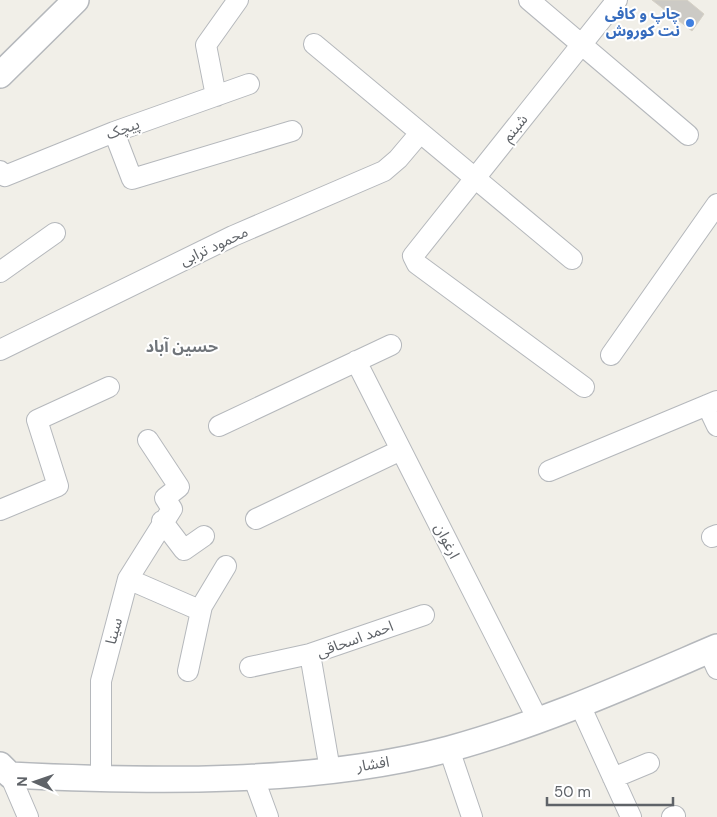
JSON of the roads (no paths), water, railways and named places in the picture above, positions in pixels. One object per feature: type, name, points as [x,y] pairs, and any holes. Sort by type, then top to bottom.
[{"type":"street","points":[[0,75],[76,0]]},
{"type":"street","points":[[216,96],[206,45],[238,0]]},
{"type":"street","points":[[529,0],[688,135]]},
{"type":"street","name":"شبنم","points":[[584,387],[417,264],[413,256],[617,0]]},
{"type":"street","points":[[314,44],[572,259]]},
{"type":"street","name":"پیچک","points":[[0,171],[5,176],[114,132],[248,84]]},
{"type":"street","points":[[114,132],[132,178],[292,131]]},
{"type":"street","name":"محمود ترابی","points":[[0,350],[233,236],[384,171],[398,159],[420,133]]},
{"type":"street","points":[[610,355],[717,204]]},
{"type":"street","points":[[0,272],[55,233]]},
{"type":"street","points":[[219,426],[391,346]]},
{"type":"street","name":"ارغوان","points":[[356,361],[538,720]]},
{"type":"street","points":[[0,510],[58,486],[37,420],[109,387]]},
{"type":"street","points":[[549,471],[712,403],[717,426]]},
{"type":"street","name":"سینا","points":[[101,780],[101,681],[128,579],[162,522],[172,509],[164,498],[179,487],[148,440]]},
{"type":"street","points":[[256,519],[400,450]]},
{"type":"street","points":[[162,522],[184,550],[204,536]]},
{"type":"street","points":[[188,671],[202,606],[226,566]]},
{"type":"street","points":[[128,579],[197,609],[202,606]]},
{"type":"street","name":"احمد اسحاقی","points":[[330,770],[310,654],[424,614]]},
{"type":"street","points":[[250,667],[310,654]]},
{"type":"street","name":"افشار","points":[[5,770],[101,780],[253,776],[330,770],[390,762],[449,749],[538,720],[579,703],[714,656]]},
{"type":"street","points":[[579,703],[631,817]]},
{"type":"street","points":[[449,749],[472,817]]},
{"type":"street","points":[[613,778],[649,763]]},
{"type":"street","points":[[5,770],[28,817]]},
{"type":"street","points":[[253,776],[268,817]]},
{"type":"place","name":"چاپ و کافی نت کوروش","points":[[690,23]]},
{"type":"district","name":"حسین آباد","points":[[182,346]]}]
